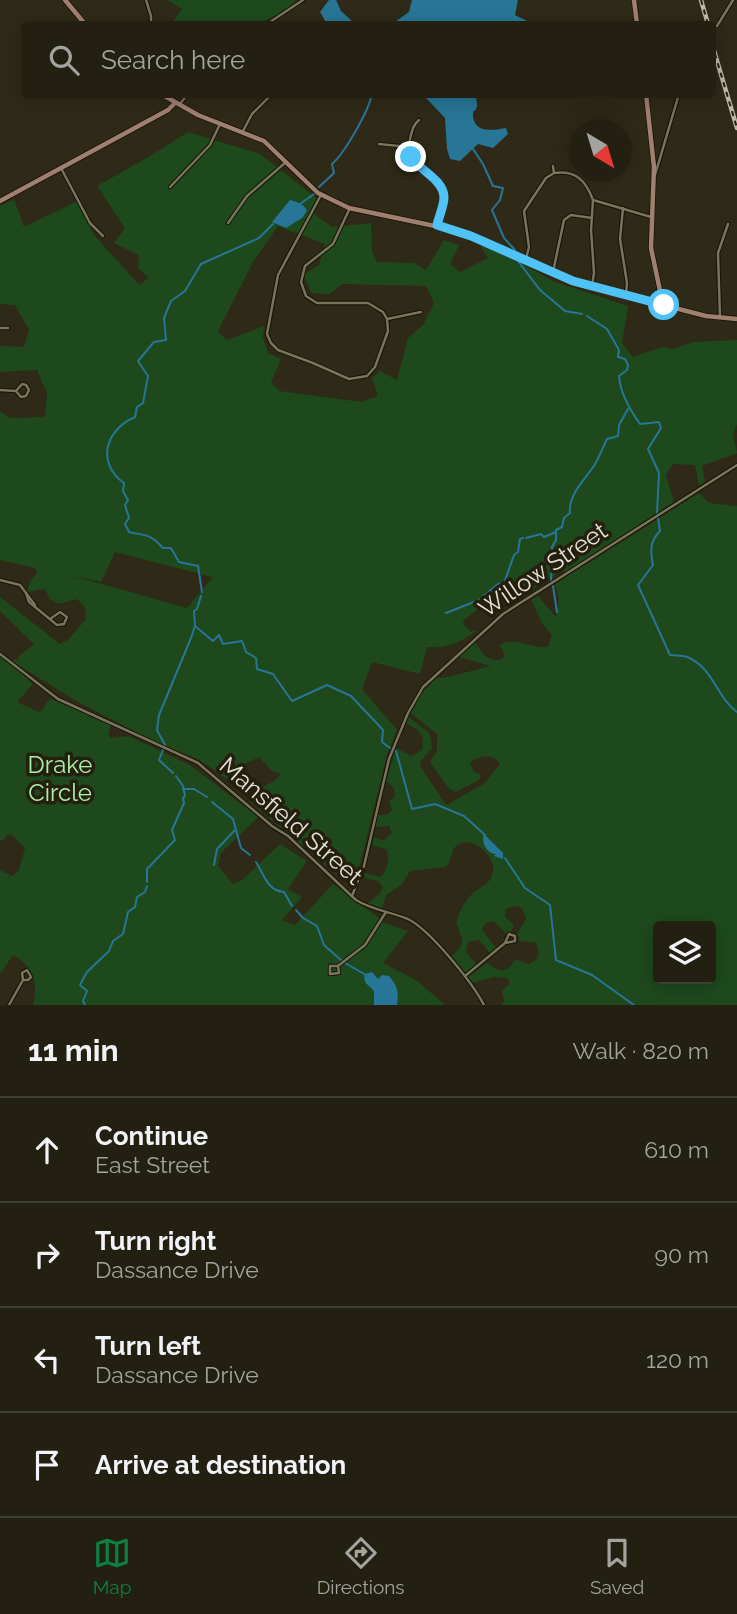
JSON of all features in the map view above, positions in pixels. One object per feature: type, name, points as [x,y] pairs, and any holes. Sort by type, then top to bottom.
[{"type":"street","points":[[65,0],[82,21]]},
{"type":"street","points":[[146,0],[151,21]]},
{"type":"street","points":[[272,21],[303,0]]},
{"type":"street","points":[[634,0],[637,21]]},
{"type":"street","points":[[717,26],[733,0]]},
{"type":"street","points":[[167,98],[268,144],[321,195],[349,208],[437,225],[467,234],[592,286],[663,305],[735,318]]},
{"type":"street","points":[[0,201],[168,110],[184,98]]},
{"type":"street","points":[[243,131],[252,114],[268,98]]},
{"type":"street","points":[[646,98],[654,179],[652,260],[663,305]]},
{"type":"street","points":[[654,179],[678,98]]},
{"type":"street","points":[[419,120],[413,126],[409,146],[412,160],[438,182],[443,191],[444,200],[437,225]]},
{"type":"street","points":[[170,187],[210,145],[220,124]]},
{"type":"street","points":[[379,144],[409,146]]},
{"type":"street","points":[[228,223],[249,194],[288,164]]},
{"type":"street","points":[[553,166],[554,173]]},
{"type":"street","points":[[61,168],[90,223],[103,236]]},
{"type":"street","points":[[526,260],[529,247],[524,211],[546,178],[554,173],[572,173],[582,179],[593,200],[592,286]]},
{"type":"street","points":[[321,195],[278,275],[267,329],[271,342],[281,352],[308,360],[347,378],[357,379],[367,376],[375,367],[387,334],[387,318],[379,308],[368,303],[317,303],[308,298],[301,282],[303,269],[333,244],[349,208]]},
{"type":"street","points":[[593,200],[651,217]]},
{"type":"street","points":[[624,208],[620,239],[627,283],[626,295]]},
{"type":"street","points":[[553,272],[564,220],[571,215],[592,218]]},
{"type":"street","points":[[720,317],[718,253],[728,224]]},
{"type":"street","points":[[387,318],[421,312]]},
{"type":"street","points":[[0,328],[8,328]]},
{"type":"street","points":[[0,390],[16,391]]},
{"type":"street","name":"Willow Street","points":[[352,896],[364,866],[389,759],[408,713],[423,687],[503,614],[737,465]]},
{"type":"street","points":[[0,580],[18,585],[26,593],[27,599],[50,619],[59,626],[64,624],[67,618],[61,612],[50,619]]},
{"type":"street","name":"Mansfield Street","points":[[0,654],[50,694],[163,749],[198,763],[272,826],[288,836],[352,896],[366,906],[407,919],[423,929],[484,1005]]},
{"type":"street","points":[[338,966],[365,945],[386,912]]},
{"type":"street","points":[[464,977],[505,943]]},
{"type":"street","points":[[9,1005],[23,980]]},
{"type":"green space","points":[[168,0],[297,0],[266,21],[173,21],[182,9]]},
{"type":"green space","points":[[188,132],[260,154],[319,200],[314,214],[332,227],[371,223],[372,251],[377,262],[414,263],[426,270],[444,240],[459,245],[450,264],[460,272],[488,258],[480,246],[492,247],[555,282],[628,306],[622,343],[633,357],[662,347],[673,349],[693,342],[737,340],[737,424],[733,434],[737,453],[702,466],[705,482],[699,486],[695,465],[673,464],[666,475],[674,502],[565,573],[563,569],[511,604],[497,595],[464,620],[463,624],[470,631],[477,631],[454,644],[427,647],[420,674],[372,662],[362,689],[397,730],[387,755],[354,889],[249,801],[256,791],[281,774],[272,771],[259,757],[245,764],[231,782],[198,759],[153,741],[78,702],[13,662],[15,659],[18,661],[19,656],[34,644],[0,611],[0,597],[60,644],[68,640],[86,619],[85,607],[77,599],[58,604],[50,599],[45,589],[27,592],[37,572],[35,568],[0,560],[0,412],[11,418],[45,417],[47,393],[37,370],[0,372],[0,346],[24,347],[29,330],[15,305],[0,304],[0,206],[14,199],[24,227],[78,201],[94,235],[139,285],[149,278],[138,268],[139,255],[114,243],[125,228],[97,186]],"holes":[[[278,226],[325,244],[319,265],[303,275],[312,293],[329,294],[342,284],[426,286],[434,303],[423,325],[408,338],[397,380],[380,371],[372,378],[378,396],[361,402],[279,391],[271,382],[281,359],[268,353],[263,338],[264,326],[227,340],[218,331],[253,262]],[[115,552],[212,577],[212,578],[187,608],[70,575],[101,582]]]},
{"type":"green space","points":[[699,493],[709,503],[737,506],[737,1005],[502,1005],[502,991],[510,983],[507,978],[493,977],[472,983],[468,977],[487,963],[503,970],[516,959],[528,964],[535,961],[539,954],[536,943],[520,941],[517,934],[526,919],[522,908],[514,906],[505,910],[505,917],[514,925],[511,932],[505,933],[494,921],[485,923],[482,930],[496,948],[490,953],[479,940],[468,942],[466,952],[476,964],[467,972],[463,972],[451,957],[460,948],[462,941],[456,923],[462,907],[472,894],[488,882],[493,871],[486,852],[467,842],[455,847],[446,867],[410,871],[401,885],[386,895],[382,909],[367,904],[383,887],[378,881],[363,877],[364,873],[380,877],[388,864],[386,849],[372,845],[374,838],[384,840],[392,833],[389,826],[375,827],[377,815],[387,815],[392,810],[389,801],[395,792],[386,781],[396,748],[411,756],[422,750],[423,738],[418,730],[406,723],[409,717],[430,734],[432,748],[420,762],[420,766],[446,805],[484,784],[500,764],[490,757],[478,758],[470,763],[474,772],[481,775],[479,780],[456,792],[449,789],[430,762],[437,750],[437,734],[411,713],[420,695],[436,678],[491,666],[459,657],[475,642],[485,656],[496,660],[505,656],[500,645],[505,643],[517,642],[548,647],[552,635],[542,623],[531,600],[538,596],[556,617],[559,600],[555,584]]},
{"type":"green space","name":"Drake Circle","points":[[0,653],[33,684],[17,702],[39,712],[51,699],[111,725],[108,734],[111,738],[129,736],[190,765],[258,817],[221,853],[218,866],[233,884],[242,880],[280,844],[307,861],[288,889],[302,897],[282,920],[295,925],[333,884],[387,924],[408,931],[383,963],[416,980],[445,1005],[33,1005],[35,982],[30,970],[20,959],[13,955],[0,974],[0,870],[12,876],[19,870],[25,848],[12,835],[0,840]]},
{"type":"water","points":[[329,0],[336,0],[341,11],[352,21],[325,21],[320,12]]},
{"type":"water","points":[[412,0],[518,0],[515,15],[527,21],[396,21],[409,12]]},
{"type":"water","points":[[426,98],[476,98],[477,106],[473,116],[477,126],[486,130],[506,128],[508,134],[493,148],[478,144],[460,161],[450,159],[445,118]]},
{"type":"water","points":[[290,200],[306,209],[302,218],[286,228],[272,222]]},
{"type":"water","points":[[484,834],[503,853],[503,859],[487,850],[483,841]]},
{"type":"water","points":[[372,972],[378,979],[382,975],[389,976],[397,990],[397,1005],[374,1005],[374,991],[364,980],[365,974]]},
{"type":"waterway","points":[[319,187],[334,173],[332,164],[356,131],[370,98]]},
{"type":"waterway","points":[[473,149],[493,186],[503,188],[500,200],[492,210],[504,238],[515,250]]},
{"type":"waterway","points":[[300,204],[314,194]]},
{"type":"waterway","points":[[202,592],[198,566],[179,562],[171,548],[163,548],[151,537],[129,532],[125,524],[129,518],[125,505],[128,500],[123,491],[124,483],[110,466],[108,447],[117,430],[135,417],[137,407],[143,403],[148,376],[138,361],[154,342],[166,340],[164,318],[171,301],[185,291],[201,264],[259,238],[273,224]]},
{"type":"waterway","points":[[518,261],[540,290],[565,311],[582,314]]},
{"type":"waterway","points":[[587,316],[607,329],[619,350],[618,357],[625,359],[628,365],[627,370],[619,376],[626,401],[636,419],[640,424],[659,422],[661,428],[648,449],[659,473],[657,513]]},
{"type":"waterway","points":[[553,563],[552,547],[556,540],[556,530],[562,527],[564,518],[570,513],[572,499],[595,464],[607,439],[618,436],[619,425],[628,409]]},
{"type":"waterway","points":[[658,518],[660,531],[652,546],[653,565],[638,585],[670,655],[685,656],[696,662],[737,712]]},
{"type":"waterway","points":[[526,538],[541,534],[544,537],[556,532]]},
{"type":"waterway","points":[[446,613],[479,600],[498,584],[504,583],[514,555],[518,552],[520,539],[523,538]]},
{"type":"waterway","points":[[551,581],[552,566]]},
{"type":"waterway","points":[[553,586],[557,612]]},
{"type":"waterway","points":[[173,773],[159,760],[165,745],[157,730],[159,715],[191,638],[195,626],[194,611],[201,596]]},
{"type":"waterway","points":[[195,626],[213,641],[219,635],[223,644],[242,641],[246,652],[256,658],[257,669],[273,674],[292,701],[327,685],[351,696],[383,730],[382,742],[390,748]]},
{"type":"waterway","points":[[396,751],[412,809],[435,804],[464,816],[485,835]]},
{"type":"waterway","points":[[147,882],[147,869],[175,840],[172,830],[185,796],[183,786],[176,776]]},
{"type":"waterway","points":[[183,789],[194,789],[207,797]]},
{"type":"waterway","points":[[212,802],[233,819],[241,848],[250,855]]},
{"type":"waterway","points":[[214,865],[217,849],[235,830]]},
{"type":"waterway","points":[[505,858],[525,888],[550,905],[556,960],[592,975],[634,1005]]},
{"type":"waterway","points":[[256,862],[270,885],[284,892],[292,906]]},
{"type":"waterway","points":[[85,1005],[83,1001],[87,991],[80,985],[87,972],[109,951],[113,941],[123,934],[128,912],[135,907],[137,897],[145,892],[147,886]]},
{"type":"waterway","points":[[296,910],[303,918],[317,926],[324,945],[342,961]]},
{"type":"waterway","points":[[345,963],[366,975]]},
{"type":"railway","points":[[701,0],[707,21]]},
{"type":"railway","points":[[716,57],[737,128]]},
{"type":"route","points":[[411,157],[418,167],[438,182],[443,191],[444,200],[437,225],[471,236],[573,281],[664,305]]}]
